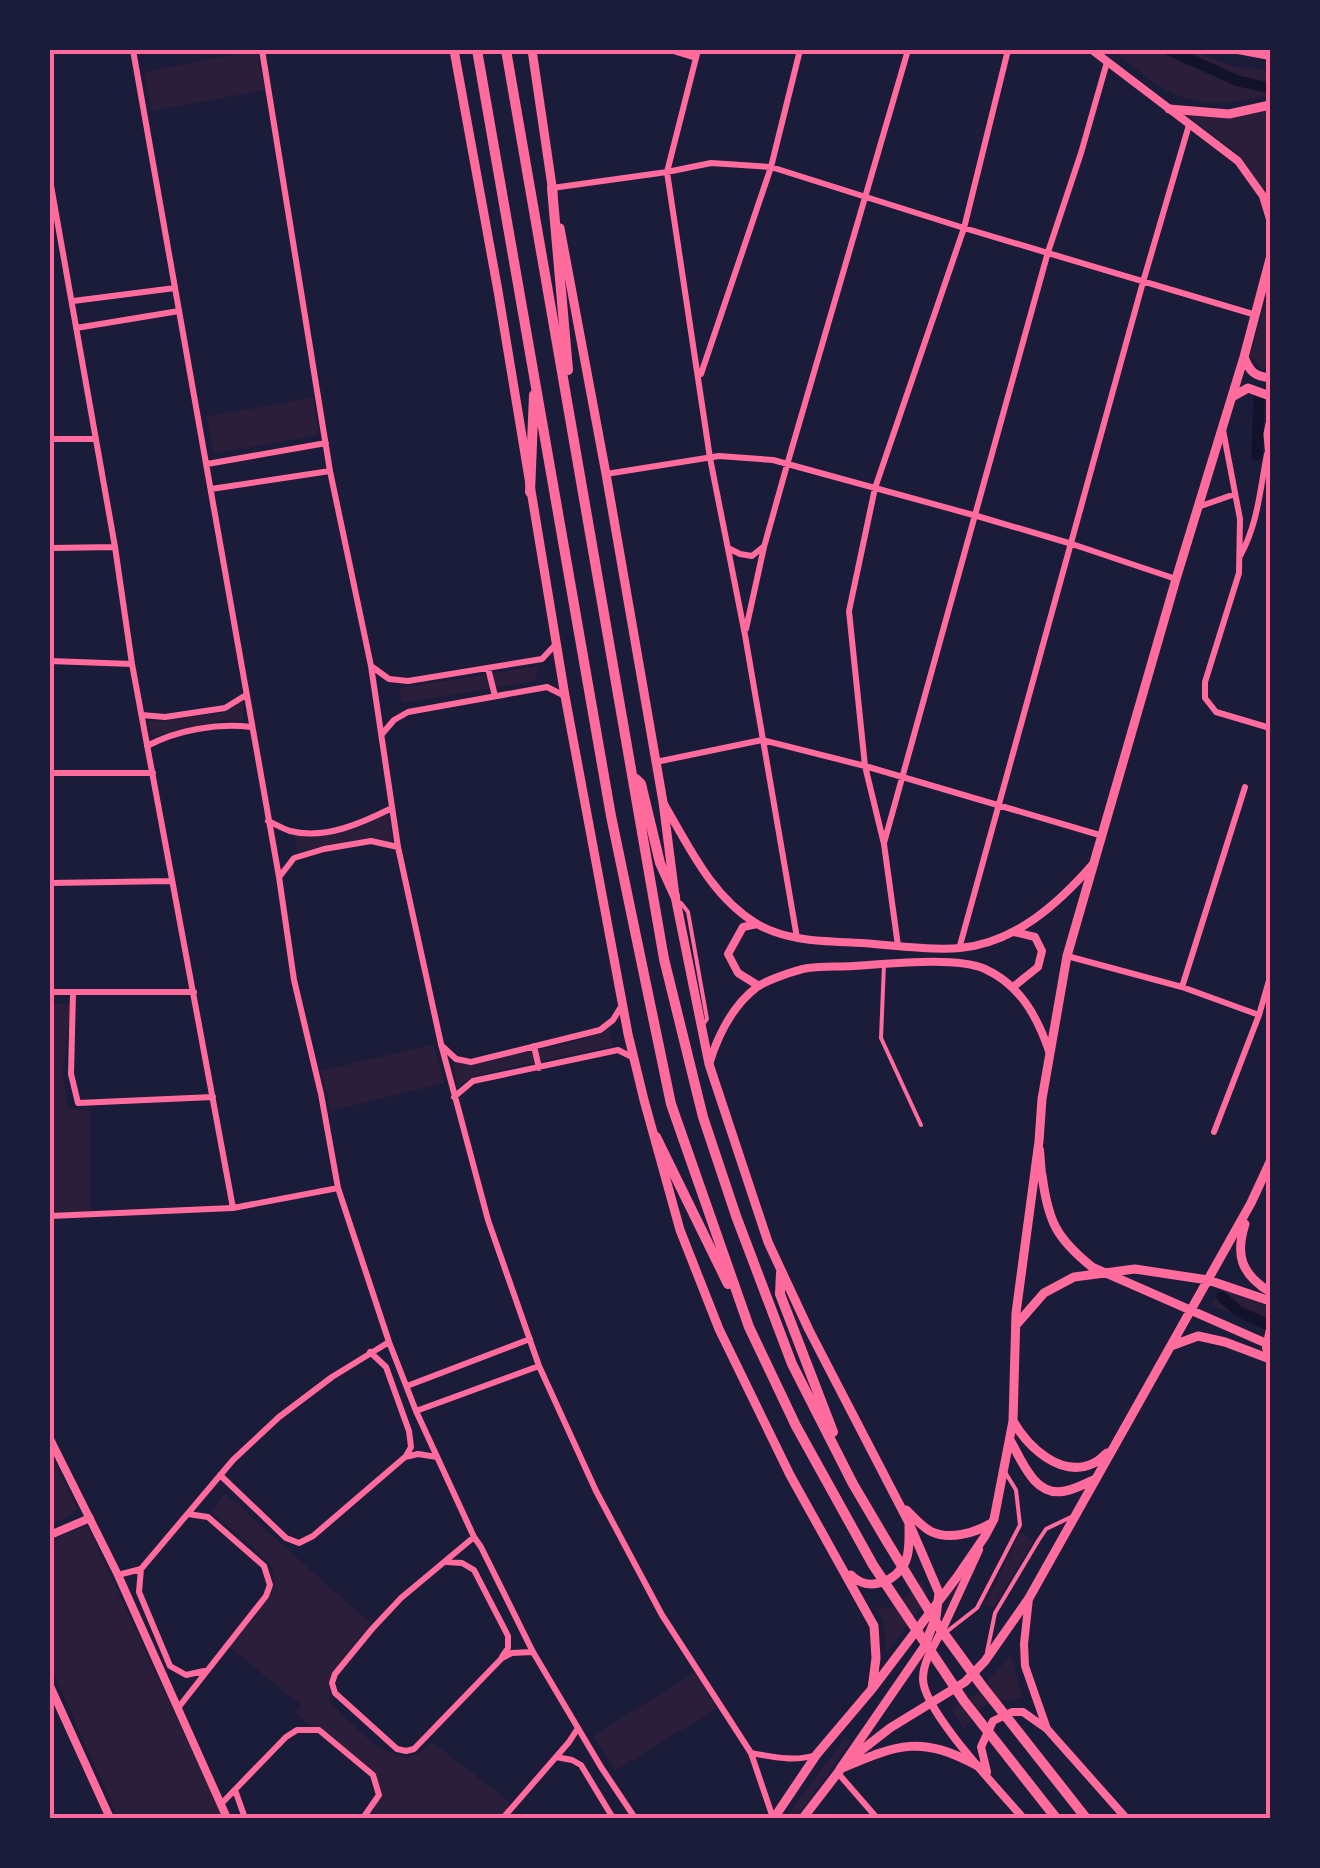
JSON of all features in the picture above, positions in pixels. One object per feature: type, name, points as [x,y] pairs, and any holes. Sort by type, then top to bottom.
[{"type":"main road","points":[[454,50],[565,696],[633,1057],[680,1230],[719,1329],[790,1474],[874,1626],[876,1658],[872,1689]]},
{"type":"main road","points":[[477,50],[608,796],[658,1052],[670,1104],[749,1327]]},
{"type":"main road","points":[[506,50],[664,959],[704,1116],[736,1216],[792,1364],[853,1484],[939,1626],[1086,1818]]},
{"type":"main road","points":[[532,50],[552,188],[663,802],[675,896],[709,1064],[763,1230],[781,1272],[909,1523],[938,1593],[936,1617],[924,1647],[802,1818]]},
{"type":"main road","points":[[1168,108],[1230,114],[1270,105]]},
{"type":"main road","points":[[552,188],[573,436]]},
{"type":"main road","points":[[774,1818],[817,1754],[872,1689],[992,1523],[1013,1421],[1016,1325],[1042,1099],[1068,956],[1270,259]]},
{"type":"main road","points":[[1244,357],[1249,370],[1270,378]]},
{"type":"main road","points":[[530,492],[535,374]]},
{"type":"main road","points":[[1232,397],[1248,388],[1270,396]]},
{"type":"main road","points":[[1270,424],[1270,458]]},
{"type":"main road","points":[[633,776],[641,784],[660,863],[675,896]]},
{"type":"main road","points":[[656,1137],[796,1426],[873,1565],[964,1701],[1056,1818]]},
{"type":"main road","points":[[838,1770],[890,1728],[965,1682],[1030,1598],[1251,1203],[1270,1162]]},
{"type":"main road","points":[[1042,1175],[1046,1208],[1056,1230],[1069,1249],[1092,1267],[1270,1344]]},
{"type":"main road","points":[[1251,1203],[1238,1244],[1248,1275],[1270,1292]]},
{"type":"main road","points":[[1016,1325],[1044,1293],[1074,1277],[1135,1269],[1208,1280],[1270,1301]]},
{"type":"main road","points":[[781,1272],[780,1294],[853,1484]]},
{"type":"main road","points":[[1171,1346],[1198,1336],[1270,1358]]},
{"type":"main road","points":[[1013,1421],[1023,1439],[1055,1463],[1074,1468],[1094,1464],[1113,1448]]},
{"type":"main road","points":[[1010,1440],[1032,1478],[1046,1490],[1062,1492],[1096,1479]]},
{"type":"main road","points":[[899,1504],[931,1532],[977,1532],[992,1523]]},
{"type":"main road","points":[[841,1565],[856,1581],[869,1586],[894,1578],[908,1558],[909,1523]]},
{"type":"main road","points":[[838,1770],[894,1748],[910,1746],[939,1748],[978,1766]]},
{"type":"street","points":[[133,50],[294,980],[338,1188],[389,1342],[474,1537],[533,1652],[635,1818]]},
{"type":"street","points":[[262,50],[330,471],[371,666],[398,847],[441,1044],[488,1220],[540,1366],[596,1491],[662,1614],[752,1753],[774,1818]]},
{"type":"street","points":[[670,50],[697,54],[667,172],[710,458],[798,940]]},
{"type":"street","points":[[699,378],[771,167],[800,50]]},
{"type":"street","points":[[744,636],[764,546],[908,50]]},
{"type":"street","points":[[898,946],[884,844],[865,766],[849,611],[875,488],[964,228],[1008,50]]},
{"type":"street","points":[[1092,50],[1238,160],[1263,196],[1270,218]]},
{"type":"street","points":[[1238,50],[1270,56]]},
{"type":"street","points":[[884,844],[1048,252],[1107,62]]},
{"type":"street","points":[[959,948],[1189,126]]},
{"type":"street","points":[[552,188],[711,163],[771,167],[1256,315]]},
{"type":"street","points":[[50,180],[54,222],[73,302],[132,664],[233,1208]]},
{"type":"street","points":[[73,302],[175,288]]},
{"type":"street","points":[[76,328],[178,310]]},
{"type":"street","points":[[1223,428],[1240,519],[1240,573],[1205,682],[1205,698],[1216,712],[1270,728]]},
{"type":"street","points":[[50,440],[95,440]]},
{"type":"street","points":[[207,464],[326,443]]},
{"type":"street","points":[[1240,558],[1251,537],[1269,448]]},
{"type":"street","points":[[606,474],[720,456],[773,460],[1072,544],[1176,579]]},
{"type":"street","points":[[212,489],[330,471]]},
{"type":"street","points":[[1198,507],[1235,494]]},
{"type":"street","points":[[728,548],[752,556],[764,546]]},
{"type":"street","points":[[50,548],[115,548]]},
{"type":"street","points":[[371,666],[389,678],[408,681],[542,659],[557,643]]},
{"type":"street","points":[[50,661],[132,664]]},
{"type":"street","points":[[488,668],[495,696]]},
{"type":"street","points":[[381,735],[408,712],[547,687],[565,696]]},
{"type":"street","points":[[142,716],[165,717],[224,708],[246,695]]},
{"type":"street","points":[[147,746],[166,736],[230,725],[251,727]]},
{"type":"street","points":[[656,762],[762,740],[1102,836]]},
{"type":"street","points":[[50,772],[153,773]]},
{"type":"street","points":[[1182,987],[1244,787]]},
{"type":"street","points":[[663,802],[707,877],[733,904],[757,924],[798,940],[959,948],[986,943],[1014,932],[1070,891],[1096,861]]},
{"type":"street","points":[[268,820],[290,831],[317,832],[358,825],[392,808]]},
{"type":"street","points":[[279,877],[294,858],[324,849],[372,841],[398,847]]},
{"type":"street","points":[[50,883],[171,880]]},
{"type":"street","points":[[757,924],[743,927],[728,954],[738,973],[759,986]]},
{"type":"street","points":[[1013,986],[1038,967],[1042,951],[1035,938],[1014,932]]},
{"type":"street","points":[[1068,956],[1182,987],[1258,1014]]},
{"type":"street","points":[[709,1064],[728,1018],[759,986],[805,968],[886,964],[960,963],[983,968],[1013,986],[1030,1009],[1050,1051]]},
{"type":"street","points":[[1214,1132],[1270,977]]},
{"type":"street","points":[[50,992],[194,992]]},
{"type":"street","points":[[73,992],[70,1074],[78,1103],[213,1097]]},
{"type":"street","points":[[441,1044],[456,1060],[471,1062],[600,1030],[623,1004]]},
{"type":"street","points":[[534,1046],[539,1068]]},
{"type":"street","points":[[454,1096],[474,1081],[618,1050],[633,1057]]},
{"type":"street","points":[[1039,1141],[1042,1175]]},
{"type":"street","points":[[50,1216],[233,1208],[338,1188]]},
{"type":"street","points":[[1269,1331],[1266,1348],[1270,1358]]},
{"type":"street","points":[[407,1386],[530,1339]]},
{"type":"street","points":[[118,1575],[141,1569],[220,1476],[278,1417],[389,1342]]},
{"type":"street","points":[[220,1476],[286,1538],[299,1543],[313,1536],[405,1457],[411,1447],[386,1367],[370,1352]]},
{"type":"street","points":[[416,1410],[540,1366]]},
{"type":"street","points":[[50,1439],[118,1575],[227,1818]]},
{"type":"street","points":[[405,1457],[418,1454],[438,1458]]},
{"type":"street","points":[[178,1708],[266,1596],[270,1585],[264,1566],[208,1517],[188,1514]]},
{"type":"street","points":[[50,1535],[90,1518]]},
{"type":"street","points":[[985,1536],[928,1656],[923,1678],[931,1704],[1024,1818]]},
{"type":"street","points":[[444,1562],[462,1563],[474,1570],[508,1636],[508,1648],[414,1749],[397,1749],[336,1693],[332,1683],[335,1674],[401,1598],[444,1562],[474,1537]]},
{"type":"street","points":[[141,1569],[139,1592],[170,1666],[186,1675],[206,1671]]},
{"type":"street","points":[[1030,1598],[1025,1666],[1047,1729]]},
{"type":"street","points":[[502,1658],[512,1653],[533,1652]]},
{"type":"street","points":[[50,1686],[110,1818]]},
{"type":"street","points":[[988,1776],[981,1746],[993,1721],[1012,1712],[1023,1712],[1047,1729],[1126,1818]]},
{"type":"street","points":[[504,1818],[578,1728]]},
{"type":"street","points":[[221,1804],[286,1737],[297,1730],[319,1730],[372,1775],[379,1795],[363,1818]]},
{"type":"street","points":[[752,1753],[780,1758],[817,1754]]},
{"type":"street","points":[[554,1757],[580,1765],[612,1818]]},
{"type":"street","points":[[838,1770],[876,1818]]},
{"type":"street","points":[[235,1790],[245,1818]]},
{"type":"lane","points":[[886,964],[881,1038],[921,1125]]},
{"type":"lane","points":[[938,1638],[977,1608],[1020,1524],[1016,1490],[1005,1472]]},
{"type":"lane","points":[[985,1661],[995,1613],[1038,1541],[1046,1529],[1076,1515]]},
{"type":"shaded area","points":[[257,50],[265,90],[152,111],[144,72]]},
{"type":"shaded area","points":[[1113,50],[1190,50],[1233,66],[1270,70],[1270,95],[1221,103],[1184,98],[1150,80]]},
{"type":"shaded area","points":[[1270,108],[1270,209],[1237,153],[1187,115]]},
{"type":"shaded area","points":[[1270,287],[1270,367],[1261,370],[1250,355]]},
{"type":"shaded area","points":[[313,398],[319,435],[214,453],[207,416]]},
{"type":"shaded area","points":[[538,666],[536,681],[402,703],[399,688]]},
{"type":"shaded area","points":[[243,701],[243,721],[224,720],[152,737],[148,720],[159,722],[227,712]]},
{"type":"shaded area","points":[[388,813],[393,842],[357,840],[298,852],[294,834],[343,832]]},
{"type":"shaded area","points":[[50,1004],[71,1004],[63,1073],[68,1108],[91,1111],[91,1217],[50,1217]]},
{"type":"shaded area","points":[[609,1026],[613,1046],[474,1076],[457,1087],[453,1063],[557,1046]]},
{"type":"shaded area","points":[[434,1044],[444,1083],[331,1111],[321,1071]]},
{"type":"shaded area","points":[[1222,1287],[1270,1306],[1270,1330],[1212,1305]]},
{"type":"shaded area","points":[[50,1453],[77,1508],[70,1516],[50,1525]]},
{"type":"shaded area","points":[[225,1493],[371,1624],[329,1685],[330,1702],[370,1740],[395,1754],[419,1753],[432,1742],[513,1804],[502,1818],[382,1818],[374,1812],[374,1777],[295,1713],[301,1705],[229,1647],[256,1616],[275,1583],[271,1565],[211,1512]]},
{"type":"shaded area","points":[[87,1525],[223,1818],[118,1818],[50,1666],[50,1541]]},
{"type":"shaded area","points":[[1020,1532],[1034,1540],[993,1608],[985,1604]]},
{"type":"shaded area","points":[[922,1580],[927,1593],[924,1603],[886,1654],[884,1623],[876,1606],[889,1609]]},
{"type":"shaded area","points":[[1011,1655],[1023,1698],[989,1704],[964,1729],[951,1709],[976,1694]]},
{"type":"shaded area","points":[[695,1672],[717,1708],[615,1771],[593,1736]]},
{"type":"shaded area","points":[[845,1738],[851,1741],[796,1818],[785,1818]]},
{"type":"waterway","points":[[1169,50],[1238,81],[1270,88]]},
{"type":"waterway","points":[[1257,455],[1259,399]]},
{"type":"waterway","points":[[1222,1297],[1238,1311],[1270,1326]]}]
